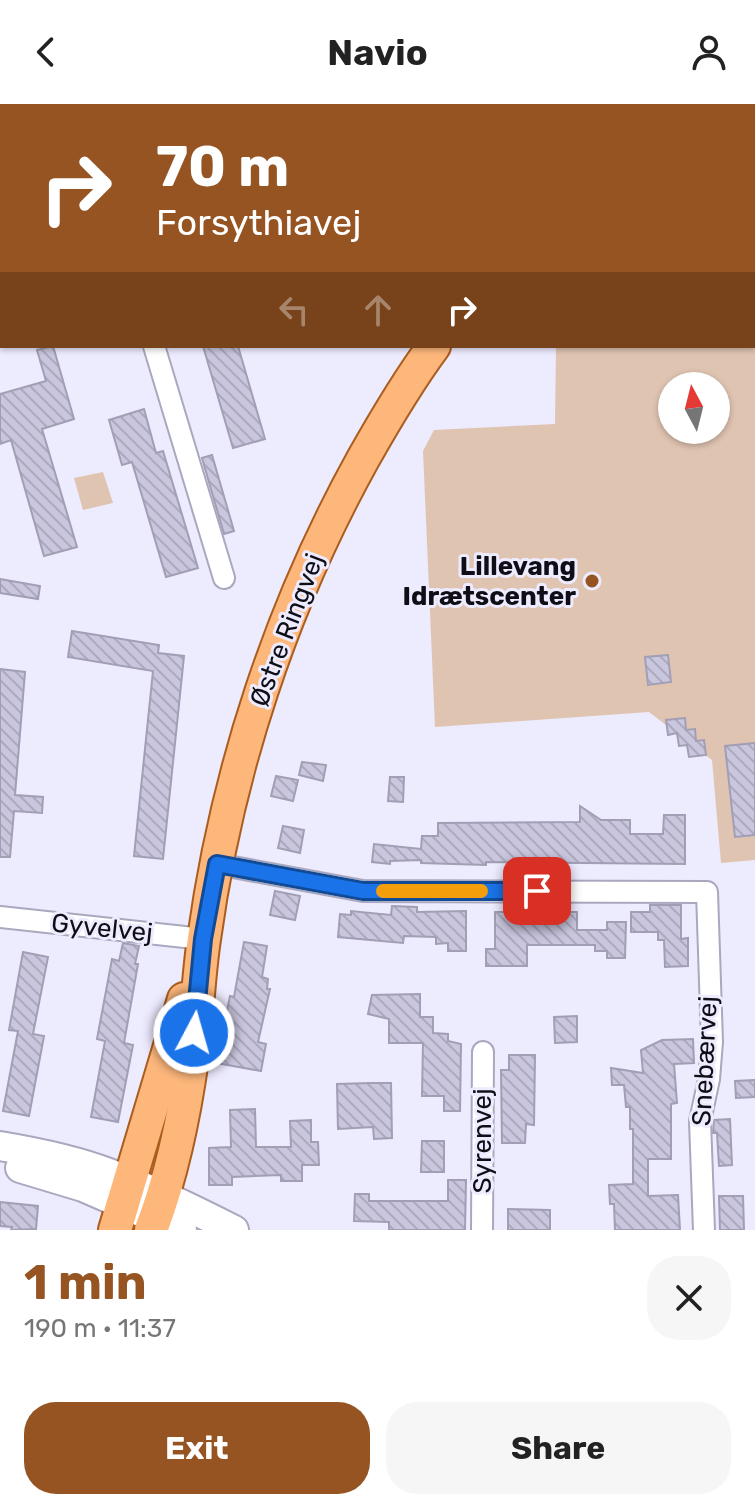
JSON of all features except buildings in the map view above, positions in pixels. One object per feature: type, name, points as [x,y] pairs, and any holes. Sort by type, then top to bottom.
[{"type":"main road","name":"Østre Ringvej","points":[[144,1212],[173,1164],[192,1059],[203,939],[217,864],[233,790],[276,649],[339,502],[385,420],[433,348]]},
{"type":"main road","name":"Østre Ringvej","points":[[144,1212],[184,1000],[203,939]]},
{"type":"street","points":[[155,348],[224,578]]},
{"type":"street","name":"Snebærvej","points":[[217,864],[363,891],[707,892],[712,1042],[709,1079],[700,1121],[704,1230]]},
{"type":"street","name":"Gyvelvej","points":[[0,917],[203,939]]},
{"type":"street","name":"Syrenvej","points":[[482,1230],[483,1052]]},
{"type":"street","points":[[0,1146],[107,1172],[144,1212]]},
{"type":"street","points":[[0,1163],[69,1183],[144,1212],[234,1230]]},
{"type":"shaded area","name":"Lillevang Idrætscenter","points":[[556,348],[755,348],[755,860],[721,863],[712,760],[649,712],[435,727],[423,451],[434,430],[555,424]]},
{"type":"shaded area","points":[[103,472],[113,503],[83,510],[74,478]]},
{"type":"slow traffic","points":[[383,891],[481,891]]},
{"type":"place","name":"Lillevang Idrætscenter","points":[[592,581]]},
{"type":"route","points":[[194,1033],[203,939],[217,864],[363,891],[537,891]]}]
